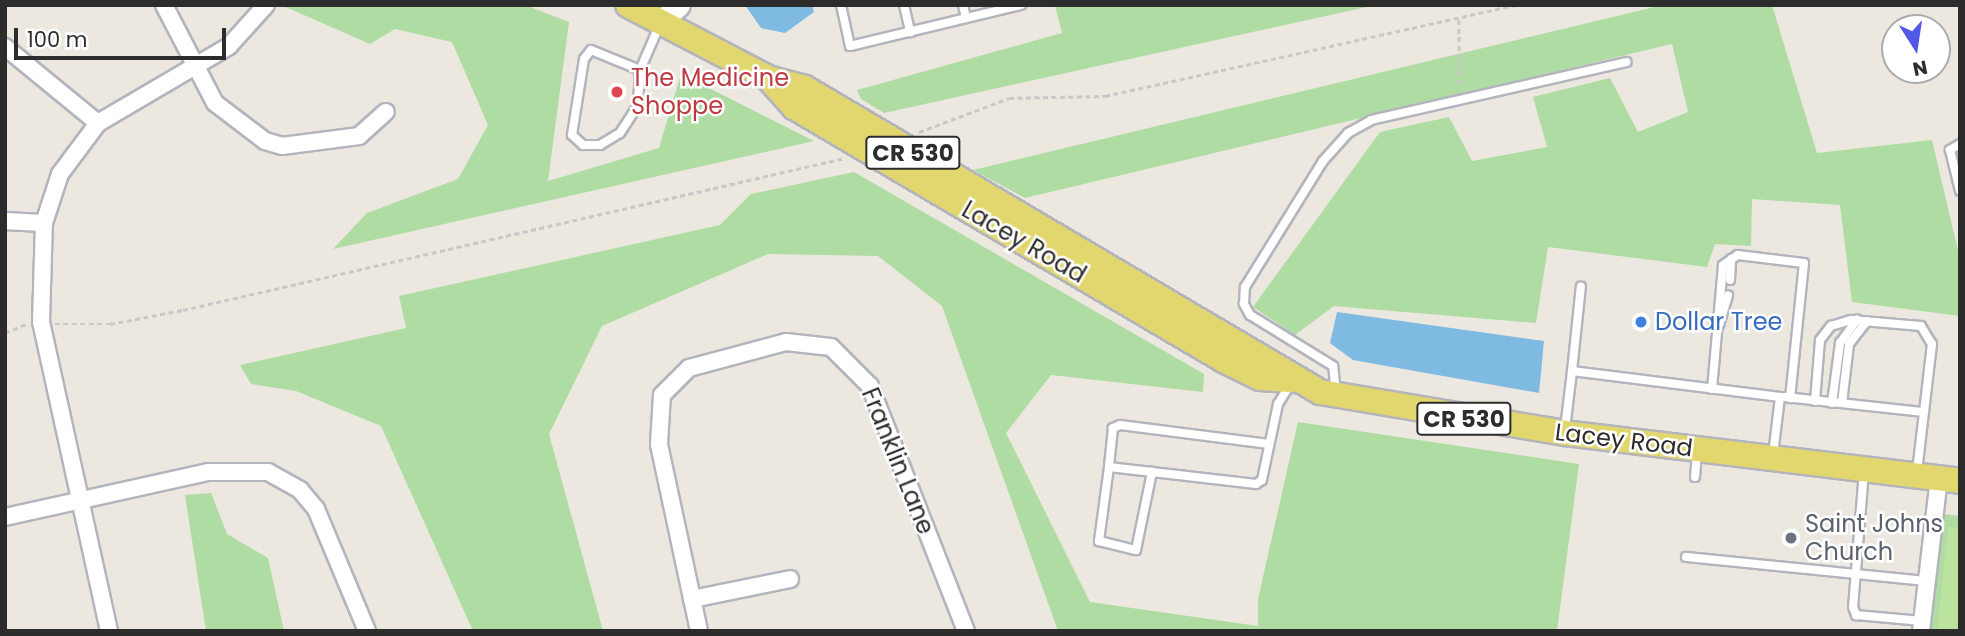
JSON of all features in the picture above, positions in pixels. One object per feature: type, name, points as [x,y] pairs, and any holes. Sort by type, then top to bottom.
[{"type":"main road","name":"Lacey Road","points":[[628,5],[668,10],[768,78],[794,107],[863,147],[1050,245]]},
{"type":"main road","name":"Lacey Road","points":[[768,78],[805,88],[902,146],[1050,245],[1120,287],[1223,360],[1261,378],[1292,380],[1336,396],[1565,433],[1938,478]]},
{"type":"street","points":[[164,5],[194,67],[227,117],[282,146],[359,136],[386,112]]},
{"type":"street","points":[[108,631],[77,500],[41,322],[44,223],[60,174],[98,123],[229,46],[266,5]]},
{"type":"street","points":[[5,47],[98,123]]},
{"type":"street","points":[[5,221],[44,223]]},
{"type":"street","name":"Franklin Lane","points":[[699,631],[659,444],[663,395],[689,368],[786,342],[812,342],[831,347],[870,386],[966,631]]},
{"type":"street","points":[[5,517],[232,469],[285,479],[316,509],[367,631]]},
{"type":"street","points":[[1921,626],[1938,478]]},
{"type":"street","points":[[692,599],[790,579]]},
{"type":"lane","points":[[841,5],[850,46],[1021,5]]},
{"type":"lane","points":[[904,5],[910,32]]},
{"type":"lane","points":[[963,5],[966,18]]},
{"type":"lane","points":[[640,70],[591,50],[584,59],[572,135],[583,145],[600,145],[620,133],[643,88],[640,70],[668,10]]},
{"type":"lane","points":[[1336,396],[1333,366],[1250,315],[1245,288],[1323,161],[1348,133],[1371,120],[1627,62]]},
{"type":"lane","points":[[1960,144],[1950,150],[1960,191]]},
{"type":"lane","points":[[1730,280],[1731,259]]},
{"type":"lane","points":[[1712,389],[1723,265],[1731,259],[1804,263],[1790,398]]},
{"type":"lane","points":[[1565,433],[1581,286]]},
{"type":"lane","points":[[1718,328],[1728,295]]},
{"type":"lane","points":[[1815,401],[1820,340],[1835,323],[1862,321],[1928,329],[1933,344],[1924,412],[1938,478]]},
{"type":"lane","points":[[1837,403],[1849,344],[1862,321]]},
{"type":"lane","points":[[1572,371],[1924,412]]},
{"type":"lane","points":[[1109,467],[1256,484],[1278,404],[1292,380]]},
{"type":"lane","points":[[1773,458],[1780,397]]},
{"type":"lane","points":[[1152,472],[1136,550],[1099,541],[1113,428],[1120,425],[1269,444]]},
{"type":"lane","points":[[1695,477],[1697,450]]},
{"type":"lane","points":[[1864,470],[1855,575],[1856,615],[1921,626]]},
{"type":"lane","points":[[1686,557],[1927,581]]},
{"type":"path","points":[[902,146],[911,135],[1009,98],[1105,96],[1459,20],[1515,5]]},
{"type":"path","points":[[1458,101],[1464,58],[1459,20]]},
{"type":"path","points":[[110,324],[754,181],[843,160],[863,147]]},
{"type":"green space","points":[[281,5],[525,5],[569,22],[548,181],[659,148],[681,74],[814,141],[333,249],[367,213],[458,179],[488,125],[452,42],[395,29],[370,44]]},
{"type":"green space","points":[[1055,5],[1376,5],[884,113],[861,99],[857,90],[1062,33]]},
{"type":"green space","points":[[1663,5],[1772,5],[1817,153],[1932,140],[1960,259],[1960,316],[1852,302],[1840,205],[1752,199],[1751,246],[1715,244],[1707,267],[1548,247],[1536,323],[1334,306],[1295,335],[1253,307],[1380,132],[1449,117],[1472,161],[1547,147],[1533,97],[1610,78],[1638,132],[1688,112],[1672,44],[1025,198],[973,170]]},
{"type":"green space","points":[[854,172],[1204,374],[1203,392],[1051,375],[1006,433],[1090,602],[1258,626],[1258,599],[1298,422],[1579,464],[1557,631],[1058,631],[942,306],[878,256],[768,254],[602,326],[549,434],[603,631],[473,631],[381,426],[296,391],[251,384],[240,365],[406,328],[399,296],[720,225],[751,194]]},
{"type":"green space","points":[[211,493],[227,534],[268,558],[284,631],[206,631],[185,495]]},
{"type":"green space","points":[[1936,513],[1960,516],[1960,631],[1923,631]]},
{"type":"green space","points":[[1948,527],[1960,528],[1960,631],[1937,631]]},
{"type":"water","points":[[745,5],[812,5],[814,12],[785,33],[761,28]]},
{"type":"water","points":[[1337,312],[1544,341],[1539,393],[1353,360],[1330,343]]},
{"type":"place","name":"The Medicine Shoppe","points":[[617,92]]},
{"type":"place","name":"Dollar Tree","points":[[1641,322]]},
{"type":"place","name":"Saint Johns Church","points":[[1791,538]]}]
